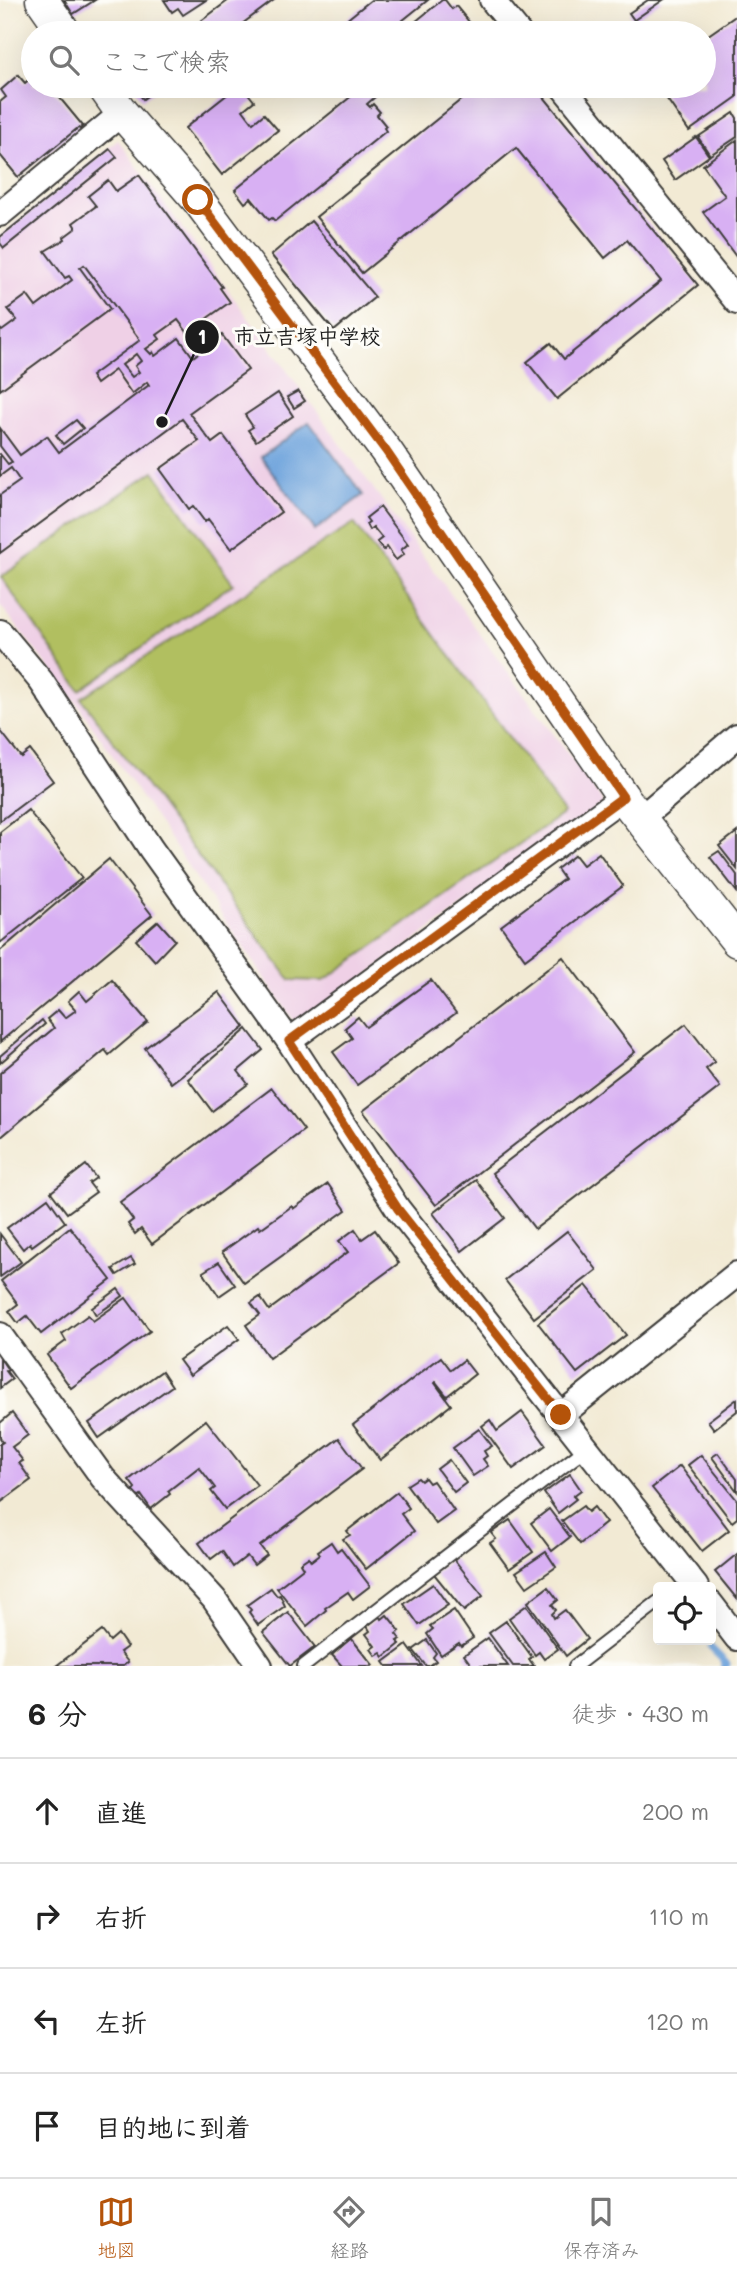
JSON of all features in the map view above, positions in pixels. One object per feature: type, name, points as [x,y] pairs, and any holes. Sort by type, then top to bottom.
[{"type":"street","points":[[42,0],[57,21]]},
{"type":"street","points":[[492,0],[509,21]]},
{"type":"street","points":[[111,98],[198,200],[386,451],[632,807],[737,940]]},
{"type":"street","points":[[572,98],[737,302]]},
{"type":"street","points":[[0,214],[122,113]]},
{"type":"street","points":[[0,632],[41,681],[151,849],[289,1041],[398,1209],[587,1448],[686,1582]]},
{"type":"street","points":[[289,1041],[737,736]]},
{"type":"street","points":[[561,1415],[737,1274]]},
{"type":"street","points":[[0,1335],[103,1478],[214,1599],[260,1666]]},
{"type":"street","points":[[716,1611],[737,1638]]},
{"type":"lane","points":[[304,1666],[587,1448]]},
{"type":"lane","points":[[575,1666],[653,1606]]},
{"type":"shaded area","points":[[118,140],[604,803],[297,1026],[81,709],[0,605],[0,239]]},
{"type":"green space","points":[[154,471],[233,584],[80,690],[1,577]]},
{"type":"green space","points":[[354,523],[564,813],[323,981],[290,980],[81,698]]},
{"type":"water","points":[[309,422],[363,495],[315,530],[261,457]]},
{"type":"building","points":[[64,0],[95,0],[73,14]]},
{"type":"building","points":[[164,0],[206,0],[183,15],[178,8],[172,12]]},
{"type":"building","points":[[229,0],[274,0],[246,21],[201,21]]},
{"type":"building","points":[[371,0],[428,0],[402,21],[345,21]]},
{"type":"building","points":[[445,0],[452,9],[456,6],[468,21],[416,21]]},
{"type":"building","points":[[648,0],[663,0],[634,20],[629,13]]},
{"type":"building","points":[[737,15],[737,97],[689,131],[666,98],[716,98],[716,30]]},
{"type":"building","points":[[18,75],[21,78],[21,98],[60,98],[83,126],[18,177],[0,155],[0,102],[6,97],[1,90]]},
{"type":"building","points":[[223,98],[252,98],[254,101],[243,110],[253,123],[264,114],[278,130],[222,175],[185,128]]},
{"type":"building","points":[[349,98],[374,98],[367,104],[370,107],[373,104],[380,112],[377,115],[386,126],[386,131],[275,221],[272,218],[269,220],[251,198],[245,203],[235,190]]},
{"type":"building","points":[[463,98],[545,98],[698,285],[557,399],[527,362],[551,343],[564,359],[661,281],[627,240],[605,258],[516,148],[362,273],[316,217]]},
{"type":"building","points":[[734,113],[737,118],[737,137],[710,155],[698,137]]},
{"type":"building","points":[[696,137],[709,156],[675,180],[662,161]]},
{"type":"building","points":[[737,140],[737,258],[703,212],[725,196],[703,165]]},
{"type":"building","points":[[110,149],[117,157],[4,248],[0,237]]},
{"type":"building","points":[[139,175],[222,287],[220,288],[230,302],[206,319],[209,324],[191,337],[178,320],[157,335],[160,339],[146,349],[155,356],[179,338],[193,357],[222,335],[248,370],[189,413],[212,443],[223,435],[281,512],[231,549],[208,519],[205,522],[193,506],[189,509],[160,469],[199,441],[182,419],[0,553],[0,495],[20,481],[11,468],[0,476],[0,454],[8,464],[12,462],[0,446],[0,428],[20,455],[47,436],[59,452],[149,385],[147,382],[132,394],[115,370],[96,384],[91,376],[140,340],[84,265],[80,268],[110,309],[0,390],[0,329],[2,331],[17,320],[8,309],[27,295],[36,307],[72,280],[69,276],[65,278],[45,251],[65,239],[64,237],[76,228],[73,223],[96,206],[88,196],[108,180],[116,191]],"holes":[[[136,354],[141,361],[135,366],[139,372],[132,377],[122,365]]]},
{"type":"building","points":[[311,221],[375,297],[334,331],[271,255]]},
{"type":"building","points":[[298,391],[305,401],[294,408],[287,397]]},
{"type":"building","points":[[278,393],[293,416],[256,441],[248,430],[253,427],[245,415]]},
{"type":"building","points":[[76,420],[83,428],[63,444],[56,435]]},
{"type":"building","points":[[380,507],[408,544],[401,550],[404,554],[396,560],[387,547],[384,550],[377,542],[382,538],[373,527],[369,530],[366,524],[369,522],[366,518]]},
{"type":"building","points":[[0,730],[21,757],[30,750],[53,781],[0,821]]},
{"type":"building","points":[[28,810],[82,878],[0,943],[0,832]]},
{"type":"building","points":[[737,832],[737,869],[719,846]]},
{"type":"building","points":[[719,851],[737,875],[737,892],[710,857]]},
{"type":"building","points":[[599,853],[623,886],[525,959],[501,926],[564,879],[557,869],[575,855],[583,865]]},
{"type":"building","points":[[109,859],[152,915],[0,1042],[0,951]]},
{"type":"building","points":[[158,921],[175,940],[155,961],[136,940]]},
{"type":"building","points":[[563,957],[635,1052],[436,1205],[363,1111]]},
{"type":"building","points":[[112,980],[148,1022],[109,1055],[105,1050],[0,1138],[0,1073],[54,1028],[47,1019],[58,1010],[65,1018],[76,1010],[68,1001],[79,991],[87,1001]]},
{"type":"building","points":[[431,980],[456,1013],[357,1085],[333,1052],[352,1038],[345,1028],[358,1017],[366,1027]]},
{"type":"building","points":[[219,992],[245,1027],[171,1083],[145,1048]]},
{"type":"building","points":[[42,1020],[45,1024],[0,1063],[0,1056]]},
{"type":"building","points":[[686,1024],[715,1062],[706,1069],[720,1087],[535,1229],[492,1173]]},
{"type":"building","points":[[247,1029],[263,1050],[238,1071],[248,1084],[212,1111],[188,1079]]},
{"type":"building","points":[[272,1088],[304,1130],[152,1244],[141,1229],[135,1234],[128,1224],[133,1220],[120,1202]]},
{"type":"building","points":[[86,1165],[96,1178],[89,1183],[96,1192],[67,1213],[51,1192]]},
{"type":"building","points":[[476,1180],[505,1218],[462,1251],[433,1213]]},
{"type":"building","points":[[328,1184],[346,1210],[244,1283],[222,1252],[258,1226],[260,1229]]},
{"type":"building","points":[[48,1198],[65,1222],[32,1246],[30,1243],[23,1249],[7,1228]]},
{"type":"building","points":[[70,1227],[111,1280],[41,1334],[27,1316],[18,1323],[9,1311],[18,1304],[1,1281]]},
{"type":"building","points":[[355,1229],[362,1239],[375,1230],[399,1263],[269,1358],[246,1325],[260,1315],[251,1303],[260,1297],[269,1310],[348,1252],[339,1241]]},
{"type":"building","points":[[567,1231],[597,1270],[534,1318],[505,1280]]},
{"type":"building","points":[[0,1234],[21,1262],[0,1277]]},
{"type":"building","points":[[131,1258],[135,1264],[117,1275],[113,1269]]},
{"type":"building","points":[[219,1262],[235,1285],[219,1296],[203,1272]]},
{"type":"building","points":[[586,1285],[626,1335],[577,1373],[538,1323]]},
{"type":"building","points":[[118,1289],[123,1296],[96,1315],[92,1308]]},
{"type":"building","points":[[126,1298],[150,1331],[71,1388],[47,1355],[66,1341],[62,1334],[88,1315],[93,1321]]},
{"type":"building","points":[[228,1325],[239,1339],[190,1375],[179,1360]]},
{"type":"building","points":[[441,1357],[451,1370],[464,1360],[475,1374],[447,1396],[436,1382],[451,1405],[380,1460],[353,1425]]},
{"type":"building","points":[[0,1358],[12,1379],[0,1388]]},
{"type":"building","points":[[162,1371],[172,1386],[99,1438],[89,1423]]},
{"type":"building","points":[[737,1399],[737,1411],[714,1429],[708,1421]]},
{"type":"building","points":[[522,1412],[546,1445],[513,1469],[482,1426],[490,1420],[497,1431]]},
{"type":"building","points":[[12,1413],[28,1435],[12,1447],[23,1461],[19,1463],[31,1480],[0,1503],[0,1444],[3,1442],[0,1438],[0,1423]]},
{"type":"building","points":[[206,1420],[257,1485],[225,1509],[211,1491],[215,1488],[199,1467],[168,1491],[170,1494],[151,1509],[141,1495],[137,1498],[132,1492],[135,1488],[129,1480]]},
{"type":"building","points":[[479,1429],[492,1446],[484,1451],[487,1456],[483,1459],[488,1466],[473,1476],[453,1448]]},
{"type":"building","points":[[339,1438],[362,1469],[260,1546],[267,1555],[254,1565],[247,1556],[233,1567],[222,1551],[211,1559],[199,1543]]},
{"type":"building","points":[[718,1453],[737,1479],[737,1491],[712,1457]]},
{"type":"building","points":[[701,1455],[737,1500],[737,1518],[732,1522],[688,1465]]},
{"type":"building","points":[[449,1460],[466,1483],[454,1492],[437,1469]]},
{"type":"building","points":[[680,1466],[729,1530],[702,1551],[652,1488]]},
{"type":"building","points":[[570,1474],[581,1490],[573,1496],[576,1499],[558,1513],[544,1493]]},
{"type":"building","points":[[418,1478],[421,1481],[425,1478],[429,1483],[433,1481],[454,1511],[436,1524],[407,1485]]},
{"type":"building","points":[[397,1492],[409,1508],[401,1514],[414,1531],[366,1569],[343,1539],[350,1535],[347,1531]]},
{"type":"building","points":[[583,1506],[588,1512],[594,1507],[606,1523],[580,1544],[562,1521]]},
{"type":"building","points":[[549,1509],[570,1537],[552,1551],[531,1523]]},
{"type":"building","points":[[510,1520],[533,1552],[509,1569],[490,1543],[496,1539],[491,1533]]},
{"type":"building","points":[[331,1542],[337,1551],[341,1548],[370,1586],[353,1599],[348,1592],[325,1608],[326,1610],[307,1626],[277,1588],[303,1568],[300,1563],[309,1557],[311,1561],[320,1554],[318,1551]]},
{"type":"building","points":[[546,1552],[556,1567],[527,1587],[516,1572]]},
{"type":"building","points":[[737,1554],[737,1599],[715,1572]]},
{"type":"building","points":[[453,1558],[483,1596],[464,1611],[434,1574]]},
{"type":"building","points":[[433,1584],[448,1605],[419,1625],[404,1604]]},
{"type":"building","points":[[548,1587],[558,1600],[552,1605],[556,1610],[552,1614],[554,1618],[565,1610],[587,1639],[566,1656],[528,1602]]},
{"type":"building","points":[[271,1588],[277,1596],[280,1595],[285,1606],[258,1625],[247,1605]]},
{"type":"building","points":[[527,1605],[558,1649],[544,1659],[539,1652],[535,1655],[509,1618]]},
{"type":"building","points":[[454,1610],[473,1638],[461,1646],[459,1643],[441,1655],[427,1634],[433,1629],[430,1626]]},
{"type":"building","points":[[288,1612],[315,1647],[290,1666],[263,1632]]},
{"type":"building","points":[[387,1615],[400,1631],[396,1634],[400,1644],[384,1657],[381,1653],[376,1656],[371,1649],[375,1646],[366,1634],[370,1631],[367,1626],[380,1616],[382,1619]]},
{"type":"building","points":[[506,1621],[532,1657],[529,1659],[534,1666],[513,1666],[489,1633]]},
{"type":"building","points":[[102,1631],[110,1641],[118,1634],[127,1647],[120,1652],[128,1662],[123,1666],[56,1666]]},
{"type":"building","points":[[351,1638],[372,1666],[342,1666],[332,1655]]},
{"type":"building","points":[[488,1638],[508,1666],[472,1666],[464,1655]]},
{"type":"building","points":[[427,1640],[436,1653],[433,1657],[436,1661],[429,1666],[426,1666],[413,1650]]},
{"type":"building","points":[[407,1645],[422,1666],[387,1666],[384,1662]]},
{"type":"waterway","points":[[711,1648],[727,1664],[724,1666]]},
{"type":"place","name":"市立吉塚中学校","points":[[162,422]]},
{"type":"route","points":[[198,200],[386,451],[623,797],[289,1041],[398,1209],[561,1415]]}]
